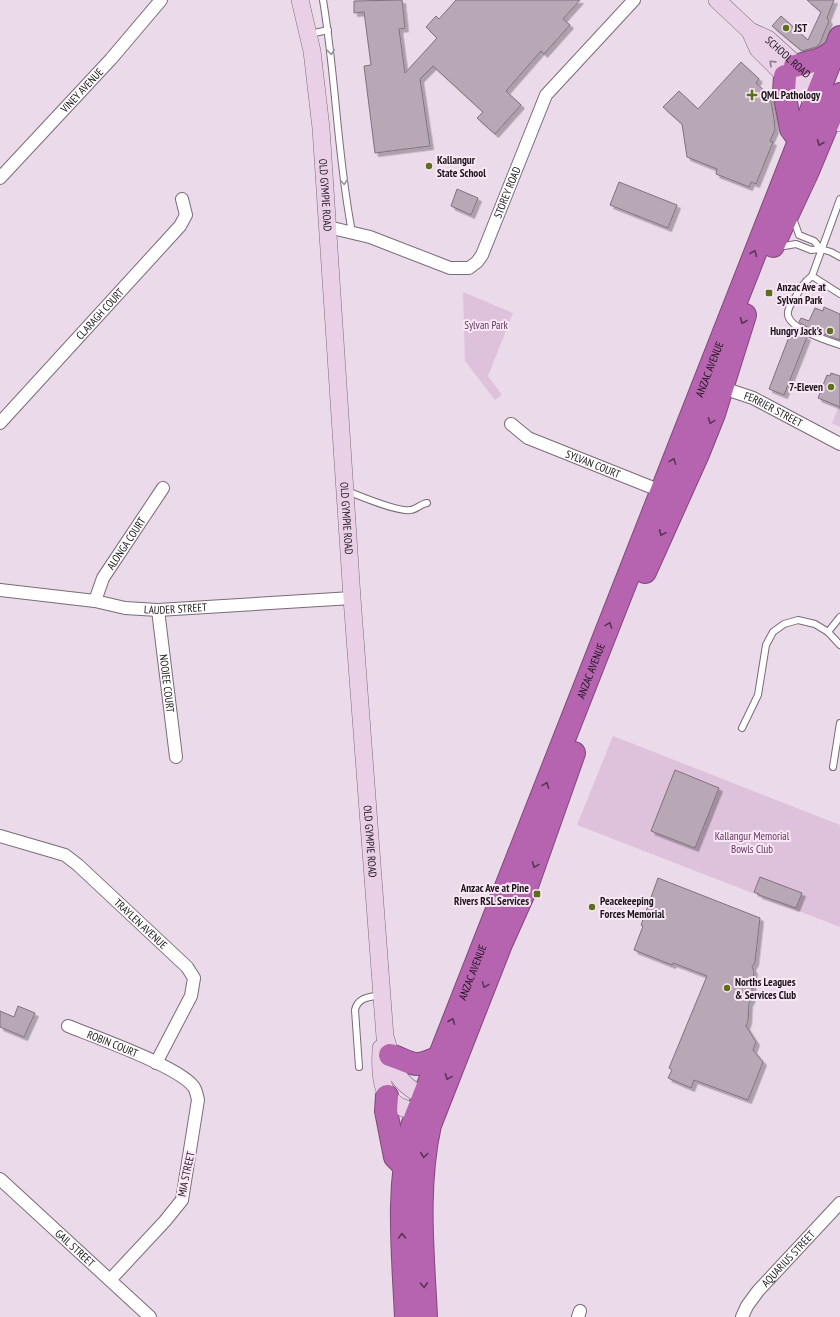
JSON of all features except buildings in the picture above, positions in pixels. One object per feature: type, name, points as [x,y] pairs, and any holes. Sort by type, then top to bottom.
[{"type":"highway","points":[[799,140],[791,129],[784,92],[790,71],[821,59],[837,44]]},
{"type":"highway","name":"ANZAC AVENUE","points":[[406,1317],[402,1218],[403,1166],[410,1133],[427,1107],[670,495],[712,385],[799,140],[837,44]]},
{"type":"highway","name":"ANZAC AVENUE","points":[[712,385],[740,330],[772,248],[790,207],[838,107]]},
{"type":"highway","name":"ANZAC AVENUE","points":[[426,1317],[422,1178],[427,1107],[437,1058],[540,825]]},
{"type":"highway","points":[[388,1046],[415,1065],[437,1058]]},
{"type":"highway","points":[[387,1096],[386,1111],[395,1157],[403,1166]]},
{"type":"main road","name":"OLD GYMPIE ROAD","points":[[300,0],[308,34],[321,128],[352,598],[381,995],[392,1066],[427,1107]]},
{"type":"main road","name":"SCHOOL ROAD","points":[[717,0],[750,31],[758,49],[790,71],[817,94],[838,107]]},
{"type":"main road","name":"OLD GYMPIE ROAD","points":[[387,1096],[382,1079],[380,1049],[388,1046]]},
{"type":"main road","points":[[387,1096],[399,1106],[427,1107]]},
{"type":"street","name":"VINEY AVENUE","points":[[0,178],[111,59],[161,0]]},
{"type":"street","name":"STOREY ROAD","points":[[328,227],[352,232],[450,268],[469,268],[482,255],[546,95],[634,0]]},
{"type":"street","name":"CLARAGH COURT","points":[[0,423],[180,226],[186,215],[182,199]]},
{"type":"street","name":"FERRIER STREET","points":[[712,385],[753,398],[840,444]]},
{"type":"street","name":"SYLVAN COURT","points":[[511,424],[528,438],[670,495]]},
{"type":"street","name":"ALONGA COURT","points":[[95,601],[103,578],[163,488]]},
{"type":"street","name":"LAUDER STREET","points":[[0,590],[95,601],[125,608],[158,610],[352,598]]},
{"type":"street","name":"NOOJEE COURT","points":[[158,610],[176,757]]},
{"type":"street","name":"TRAYLEN AVENUE","points":[[0,836],[65,855],[78,864],[187,967],[194,978],[191,996],[156,1063]]},
{"type":"street","name":"ROBIN COURT","points":[[68,1026],[156,1063]]},
{"type":"street","name":"MIA STREET","points":[[110,1280],[165,1221],[182,1200],[198,1100],[193,1086],[178,1075],[156,1063]]},
{"type":"street","name":"GAIL STREET","points":[[0,1179],[150,1317]]},
{"type":"street","name":"AQUARIUS STREET","points":[[742,1317],[747,1306],[758,1291],[840,1203]]},
{"type":"lane","points":[[323,0],[328,30],[346,204],[352,232]]},
{"type":"lane","points":[[308,34],[328,30]]},
{"type":"lane","points":[[840,199],[812,276],[806,280],[788,312],[788,317],[799,328],[840,345]]},
{"type":"lane","points":[[790,207],[799,235],[814,241],[821,249]]},
{"type":"lane","points":[[772,248],[796,244],[812,250],[821,249],[832,252],[840,257]]},
{"type":"lane","points":[[812,276],[840,294]]},
{"type":"lane","points":[[345,490],[401,510],[411,510],[422,503],[427,503]]},
{"type":"lane","points":[[828,632],[840,617]]},
{"type":"lane","points":[[742,728],[758,695],[766,645],[773,632],[784,624],[798,620],[815,624],[828,632],[840,645]]},
{"type":"lane","points":[[832,767],[840,723]]},
{"type":"lane","points":[[359,1066],[355,1010],[356,1004],[364,998],[381,995]]},
{"type":"green space","name":"Sylvan Park","points":[[463,292],[513,313],[488,376],[502,395],[495,400],[465,361]]},
{"type":"green space","points":[[840,404],[840,427],[832,423]]},
{"type":"green space","name":"Kallangur Memorial Bowls Club","points":[[613,736],[840,825],[840,927],[577,825]]},
{"type":"place","name":"JST","points":[[786,28]]},
{"type":"place","name":"QML Pathology","points":[[752,95]]},
{"type":"place","name":"Kallangur State School","points":[[429,166]]},
{"type":"place","name":"Anzac Ave at Sylvan Park","points":[[769,293]]},
{"type":"place","name":"Hungry Jack's","points":[[830,331]]},
{"type":"place","name":"7-Eleven","points":[[831,387]]},
{"type":"place","name":"Anzac Ave at Pine Rivers RSL Services","points":[[537,894]]},
{"type":"place","name":"Peacekeeping Forces Memorial","points":[[592,907]]},
{"type":"place","name":"Norths Leagues & Services Club","points":[[727,988]]}]
